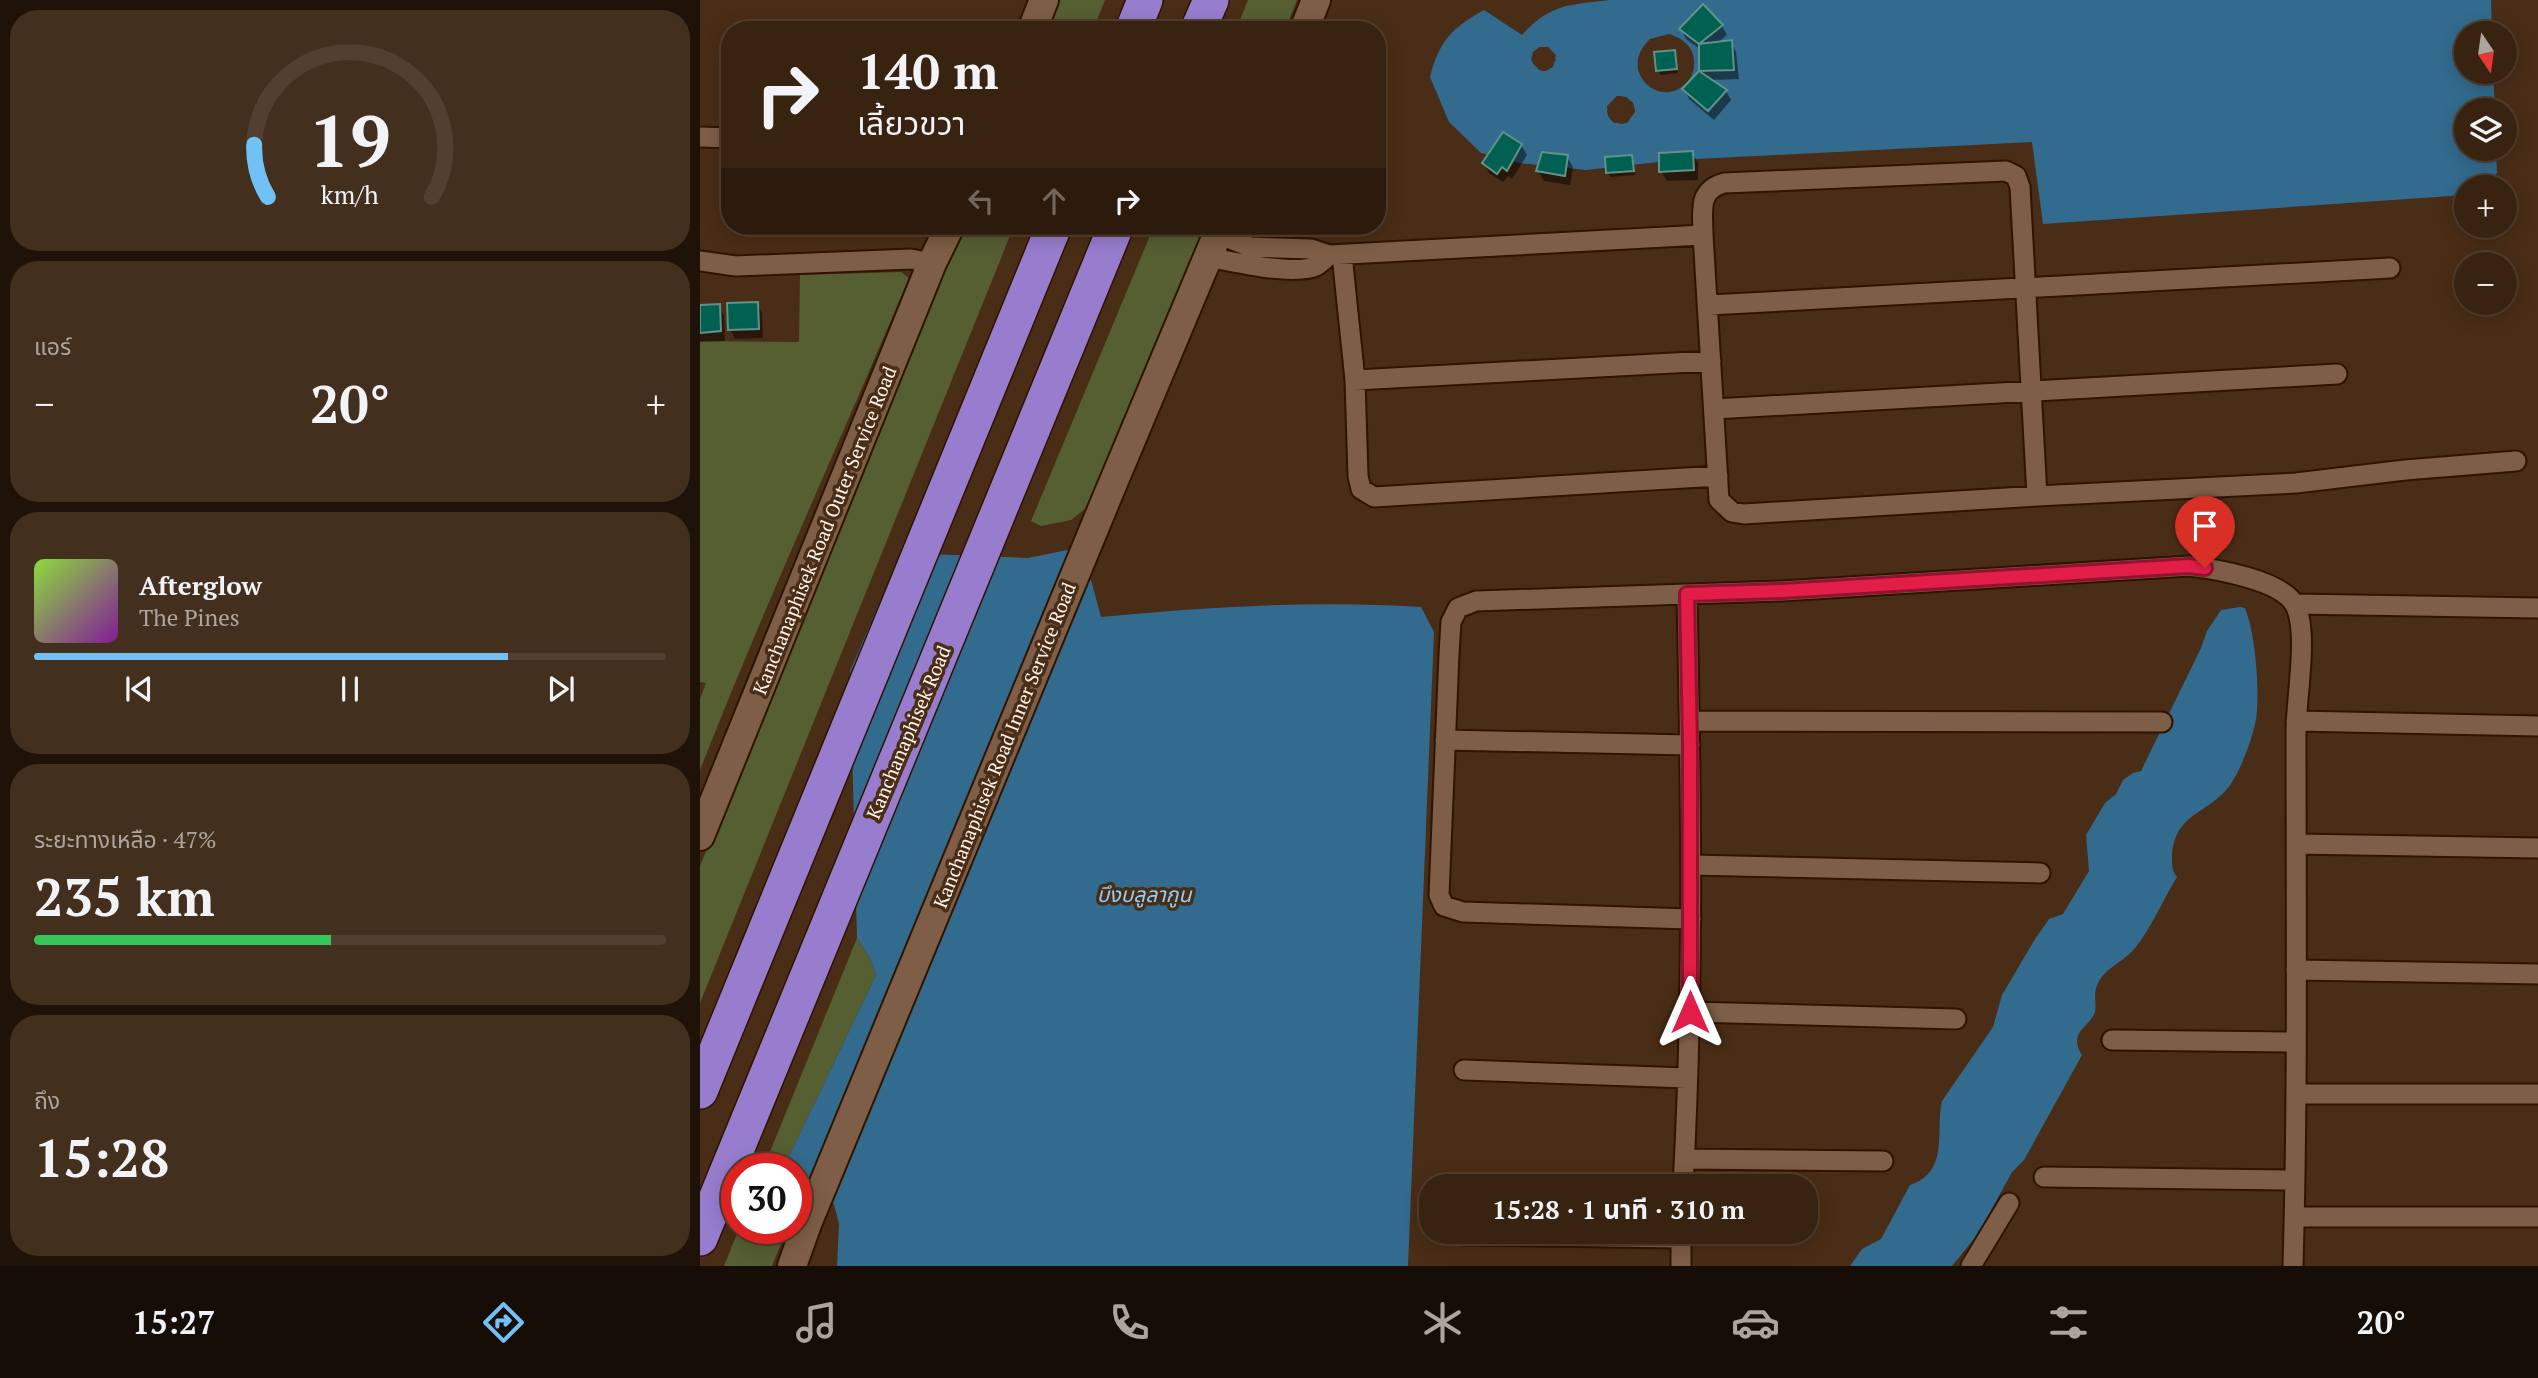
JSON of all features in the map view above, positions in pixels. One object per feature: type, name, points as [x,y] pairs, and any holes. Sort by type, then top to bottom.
[{"type":"highway","points":[[1137,21],[1145,0]]},
{"type":"highway","points":[[1202,21],[1211,0]]},
{"type":"highway","points":[[700,1091],[1050,235]]},
{"type":"highway","name":"Kanchanaphisek Road","points":[[700,1238],[1112,235]]},
{"type":"main road","points":[[1036,21],[1044,0]]},
{"type":"main road","points":[[1308,21],[1316,0]]},
{"type":"main road","name":"Kanchanaphisek Road Outer Service Road","points":[[700,836],[932,262],[946,235]]},
{"type":"main road","name":"Kanchanaphisek Road Inner Service Road","points":[[792,1266],[807,1224],[1216,239]]},
{"type":"street","points":[[700,136],[721,137]]},
{"type":"street","points":[[2037,496],[2020,187],[2016,176],[2006,171],[1724,183],[1707,192],[1703,201],[1703,235],[1719,500],[1732,512],[1744,514],[2296,483],[2516,461]]},
{"type":"street","points":[[1216,239],[1250,247],[1311,249],[1336,255],[1703,235]]},
{"type":"street","points":[[1336,255],[1355,380],[1358,476],[1361,489],[1374,497],[1718,476]]},
{"type":"street","points":[[700,261],[736,266],[911,259],[932,262]]},
{"type":"street","points":[[1709,305],[2390,268]]},
{"type":"street","points":[[1355,380],[1711,361]]},
{"type":"street","points":[[1714,409],[2337,374]]},
{"type":"street","points":[[1691,919],[1463,912],[1444,906],[1439,895],[1438,872],[1451,622],[1458,608],[1476,601],[1796,591],[2189,566],[2222,569],[2256,580],[2283,593],[2295,604],[2302,630],[2296,721],[2297,1094],[2293,1266]]},
{"type":"street","points":[[1684,1174],[1691,919],[1687,594]]},
{"type":"street","points":[[2295,604],[2538,608]]},
{"type":"street","points":[[1690,721],[2162,722]]},
{"type":"street","points":[[2296,721],[2538,726]]},
{"type":"street","points":[[1445,740],[1690,745]]},
{"type":"street","points":[[2296,844],[2538,848]]},
{"type":"street","points":[[1691,865],[2040,873]]},
{"type":"street","points":[[2296,970],[2538,974]]},
{"type":"street","points":[[1690,1012],[1956,1019]]},
{"type":"street","points":[[2112,1040],[2296,1042]]},
{"type":"street","points":[[1464,1070],[1687,1078]]},
{"type":"street","points":[[2297,1094],[2538,1094]]},
{"type":"street","points":[[1685,1159],[1883,1161]]},
{"type":"street","points":[[2044,1177],[2295,1180]]},
{"type":"street","points":[[1971,1266],[2009,1203]]},
{"type":"street","points":[[2295,1217],[2538,1217]]},
{"type":"street","points":[[1680,1244],[1681,1266]]},
{"type":"green space","points":[[1057,0],[1105,0],[1097,21],[1049,21]]},
{"type":"green space","points":[[1248,0],[1297,0],[1289,21],[1240,21]]},
{"type":"green space","points":[[958,235],[1010,235],[700,1003],[700,866]]},
{"type":"green space","points":[[1150,235],[1202,235],[1095,501],[1071,520],[1041,526],[1031,521]]},
{"type":"green space","points":[[901,272],[909,278],[776,585],[700,770],[700,699],[706,683],[700,682],[700,341],[799,342],[800,275]]},
{"type":"green space","points":[[857,938],[870,958],[876,975],[791,1153],[770,1153]]},
{"type":"green space","points":[[733,1244],[781,1244],[772,1266],[724,1266]]},
{"type":"water","points":[[1610,0],[2491,0],[2492,21],[2454,21],[2454,84],[2494,84],[2494,98],[2454,98],[2454,161],[2496,161],[2497,173],[2454,175],[2454,196],[2043,224],[2032,142],[1677,160],[1586,170],[1520,163],[1481,153],[1449,122],[1430,77],[1443,45],[1463,23],[1484,10],[1522,35],[1552,11],[1572,5]],"holes":[[[1669,34],[1682,40],[1692,51],[1694,68],[1688,81],[1678,89],[1667,92],[1646,84],[1640,75],[1638,64],[1641,52],[1650,39]],[[1540,47],[1548,47],[1556,60],[1546,71],[1542,71],[1533,64],[1533,52]],[[1617,96],[1626,97],[1633,103],[1635,112],[1623,124],[1612,121],[1607,111]]]},
{"type":"water","name":"บึงบลูลากูน","points":[[1082,547],[1101,617],[1261,606],[1341,604],[1421,607],[1434,632],[1408,1266],[837,1266],[839,1224],[834,1204],[812,1200],[812,1153],[791,1153],[876,975],[870,958],[857,938],[850,671],[901,553],[1028,558]]},
{"type":"water","points":[[2245,608],[2251,631],[2257,685],[2256,718],[2247,751],[2227,789],[2192,816],[2178,832],[2172,857],[2173,870],[2177,877],[2141,941],[2099,981],[2095,993],[2095,1012],[2078,1035],[2078,1047],[2082,1055],[2024,1160],[2012,1172],[1978,1234],[1952,1266],[1850,1266],[1862,1249],[1881,1239],[1910,1185],[1923,1179],[1931,1171],[1938,1149],[1942,1101],[1993,1027],[2002,995],[2035,939],[2049,919],[2063,914],[2089,871],[2086,835],[2123,780],[2141,771],[2207,631],[2221,610]]},
{"type":"pier","points":[[1540,47],[1548,47],[1556,55],[1553,67],[1546,71],[1539,70],[1531,60],[1533,52]],"holes":[[[1547,50],[1553,56],[1551,64],[1546,67],[1538,65],[1536,54]]]},
{"type":"pier","points":[[1617,96],[1626,97],[1633,103],[1635,112],[1627,123],[1614,123],[1608,116],[1607,106]],"holes":[[[1618,100],[1625,100],[1631,111],[1626,120],[1616,120],[1610,107]]]},
{"type":"building","points":[[1703,4],[1723,25],[1699,44],[1679,29]]},
{"type":"building","points":[[1732,40],[1734,70],[1699,71],[1699,44]]},
{"type":"building","points":[[1675,50],[1677,69],[1656,71],[1654,52]]},
{"type":"building","points":[[1699,71],[1727,90],[1708,111],[1682,89]]},
{"type":"building","points":[[1503,132],[1522,144],[1507,171],[1502,167],[1497,174],[1482,163]]},
{"type":"building","points":[[1693,151],[1694,170],[1659,172],[1659,153]]},
{"type":"building","points":[[1542,152],[1568,155],[1565,176],[1536,171]]},
{"type":"building","points":[[1632,155],[1634,171],[1606,173],[1605,157]]},
{"type":"building","points":[[758,302],[759,329],[728,330],[727,303]]},
{"type":"building","points":[[720,304],[721,331],[700,333],[700,305]]},
{"type":"route","points":[[1690,1012],[1687,594],[1782,591],[2189,566],[2205,568]]}]
